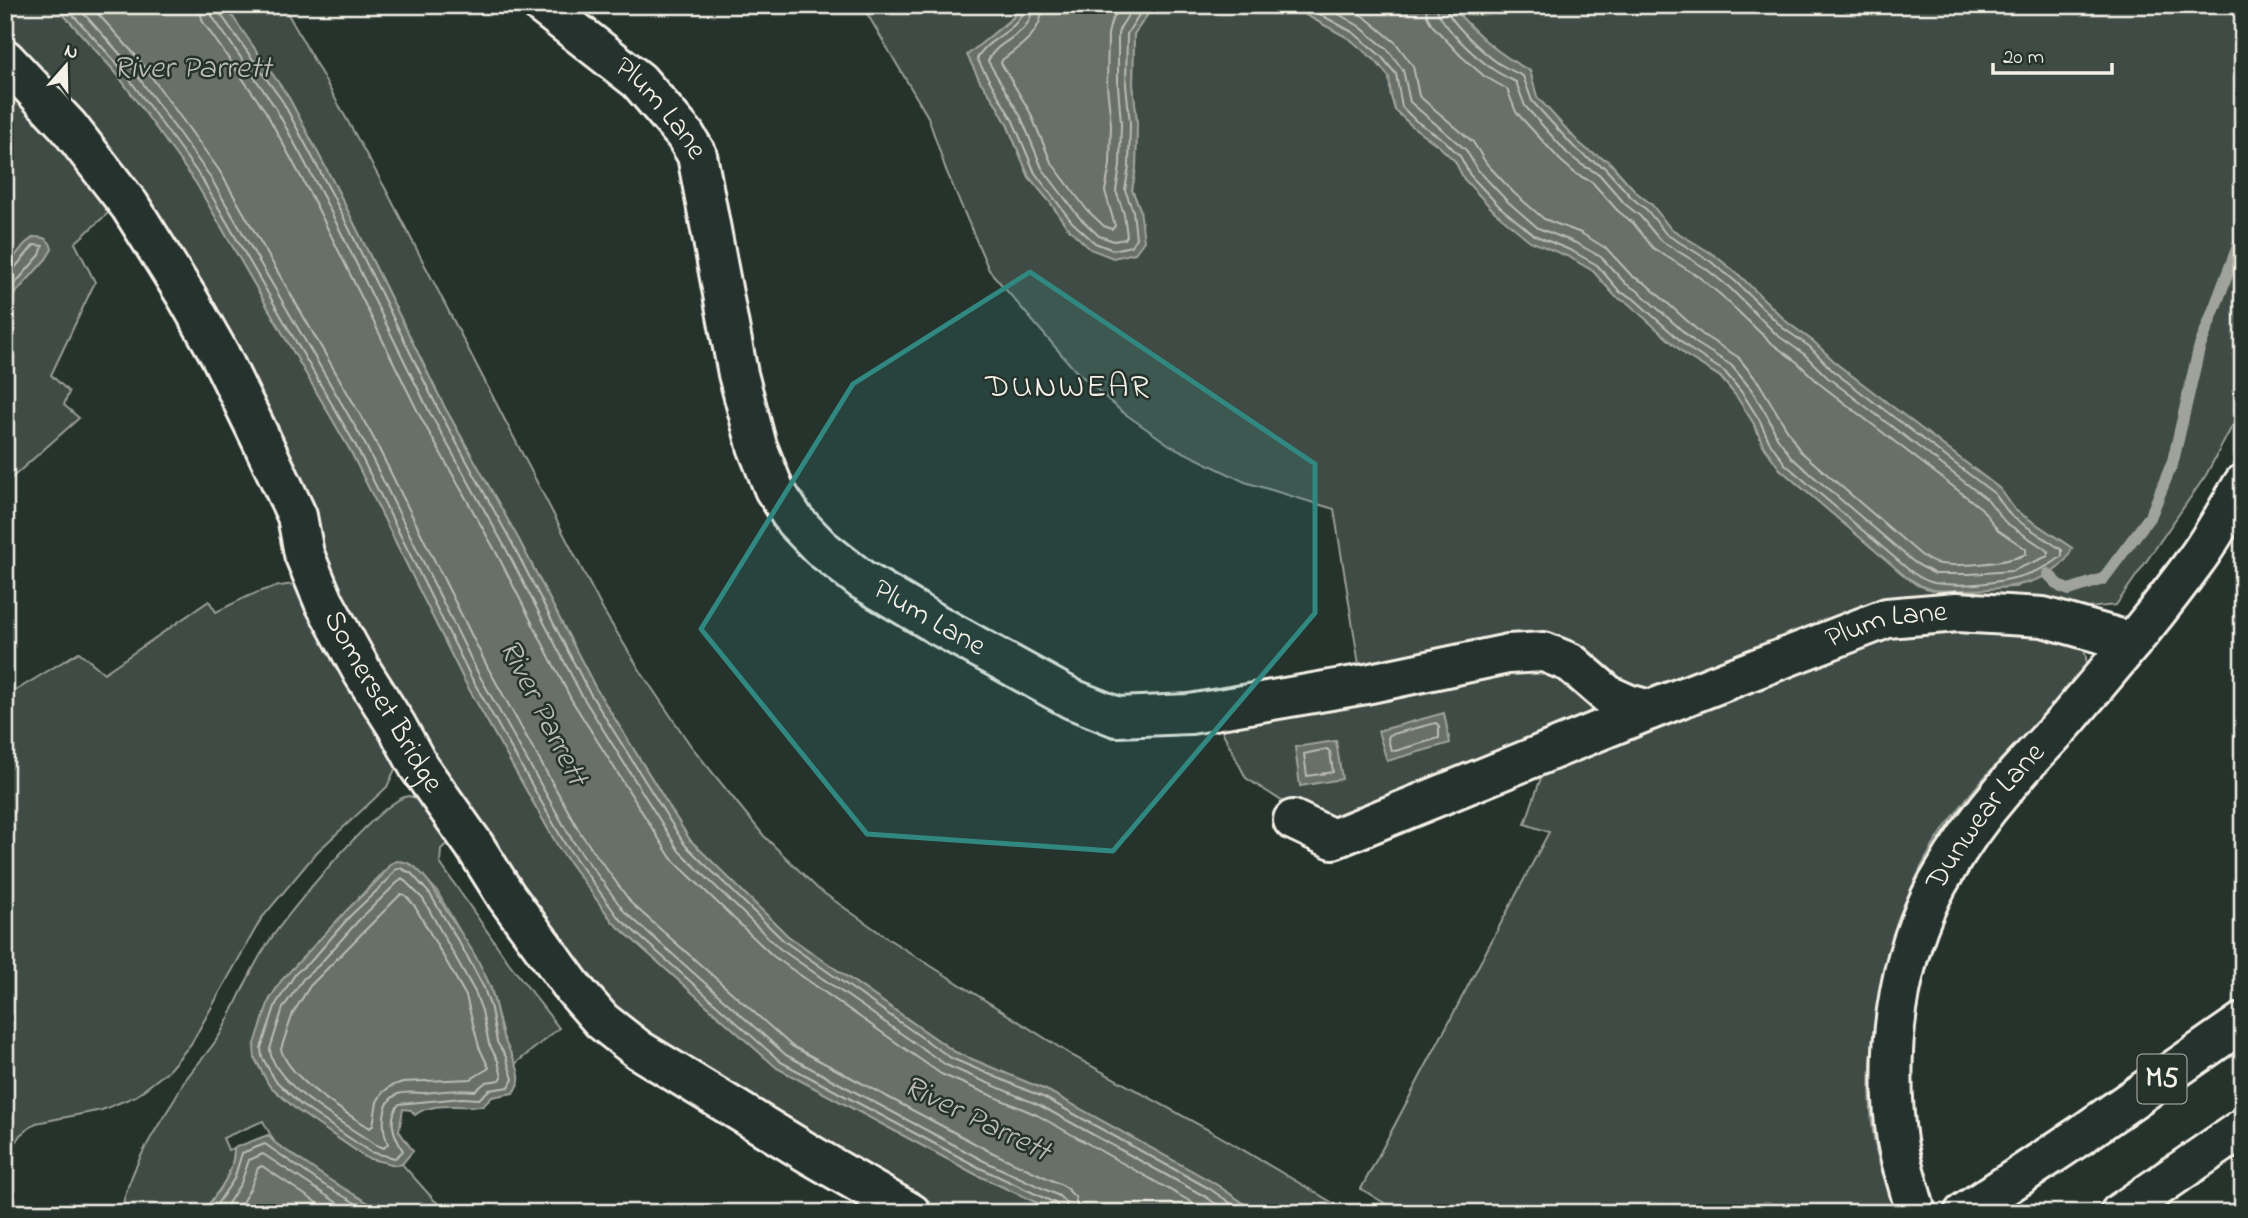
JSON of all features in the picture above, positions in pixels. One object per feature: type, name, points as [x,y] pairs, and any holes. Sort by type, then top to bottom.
[{"type":"main road","name":"Plum Lane","points":[[542,5],[639,81],[685,135],[697,155],[738,374],[757,446],[774,489],[795,522],[821,548],[862,580],[1072,699],[1117,717],[1190,714],[1366,684],[1508,654],[1544,652],[1571,663],[1608,695],[1650,710]]},
{"type":"main road","name":"Somerset Bridge","points":[[5,59],[68,126],[123,196],[187,296],[220,355],[297,516],[304,554],[324,602],[363,673],[419,767],[506,896],[574,989],[602,1021],[639,1050],[911,1213]]},
{"type":"main road","name":"Dunwear Lane","points":[[1916,1213],[1897,1143],[1892,1087],[1893,1049],[1905,970],[1919,926],[1937,884],[2007,784],[2066,721],[2196,560],[2243,484]]},
{"type":"main road","name":"Plum Lane","points":[[1293,820],[1333,839],[1650,710],[1887,618],[1957,612],[2043,617],[2132,642]]},
{"type":"main road","name":"M5","points":[[1964,1213],[2243,1022]]},
{"type":"main road","points":[[2124,1210],[2243,1128]]},
{"type":"highlighted area","points":[[1030,272],[1315,464],[1315,613],[1113,851],[867,834],[701,629],[853,384]]},
{"type":"shaded area","points":[[5,5],[55,5],[117,74],[196,183],[350,450],[464,680],[559,848],[613,922],[777,1068],[977,1175],[1059,1213],[935,1213],[642,1044],[600,1005],[356,637],[308,516],[5,45]]},
{"type":"shaded area","points":[[223,5],[283,5],[385,188],[603,610],[691,746],[764,836],[818,889],[890,940],[1073,1056],[1216,1134],[1350,1213],[1258,1213],[1214,1183],[1048,1091],[955,1052],[788,936],[690,840],[595,687],[519,540],[444,406],[289,98]]},
{"type":"shaded area","points":[[862,5],[1018,5],[1013,17],[968,55],[980,81],[1007,124],[1029,177],[1067,227],[1140,209],[1132,190],[1136,168],[1137,122],[1133,85],[1134,34],[1148,14],[1147,5],[1288,5],[1350,39],[1376,61],[1389,77],[1395,110],[1455,161],[1464,179],[1495,212],[1593,271],[1616,297],[1628,303],[1687,356],[1720,377],[1737,397],[1763,445],[1780,469],[1905,576],[1917,585],[1932,590],[2016,587],[2072,548],[2015,510],[2000,489],[1838,365],[1714,255],[1670,228],[1652,205],[1637,193],[1609,161],[1590,152],[1578,142],[1537,97],[1530,71],[1487,42],[1450,5],[2243,5],[2243,406],[2206,475],[2116,605],[2069,610],[2011,604],[1654,692],[1631,690],[1590,662],[1360,671],[1334,509],[1245,482],[1171,446],[1121,411],[1074,369],[989,270],[946,170],[928,117]]},
{"type":"shaded area","points":[[5,69],[118,204],[75,243],[95,282],[51,375],[69,392],[64,405],[79,418],[5,484],[5,305],[52,249],[34,237],[5,269]]},
{"type":"shaded area","points":[[298,584],[395,750],[396,767],[387,787],[317,852],[261,919],[191,1044],[168,1071],[136,1096],[102,1110],[36,1123],[20,1135],[5,1161],[5,697],[79,652],[104,673],[209,601],[216,612],[265,590]]},
{"type":"shaded area","points":[[1998,623],[2082,647],[2086,655],[2086,666],[2082,678],[1971,793],[1935,842],[1916,878],[1891,944],[1875,1021],[1871,1100],[1874,1136],[1881,1169],[1901,1213],[1401,1213],[1361,1189],[1549,832],[1525,824],[1546,763],[1887,631]]},
{"type":"shaded area","points":[[1544,664],[1589,704],[1595,715],[1337,819],[1288,805],[1246,778],[1217,721]]},
{"type":"shaded area","points":[[408,796],[427,800],[449,842],[441,849],[440,863],[509,963],[559,1028],[515,1064],[504,1040],[490,985],[437,891],[415,867],[385,870],[281,981],[269,1001],[255,1059],[269,1085],[297,1110],[367,1158],[402,1164],[434,1200],[450,1213],[385,1213],[275,1143],[263,1121],[223,1138],[228,1150],[234,1148],[232,1166],[224,1183],[202,1213],[121,1213],[129,1184],[149,1142],[184,1082],[219,1036],[266,946],[311,887],[355,838],[376,817]]},
{"type":"water","name":"River Parrett","points":[[55,5],[223,5],[233,17],[289,98],[444,406],[519,540],[595,687],[690,840],[788,936],[955,1052],[1048,1091],[1214,1183],[1258,1213],[1059,1213],[977,1175],[777,1068],[613,922],[559,848],[464,680],[350,450],[196,183],[117,74]]},
{"type":"water","points":[[1018,5],[1147,5],[1148,14],[1134,34],[1133,85],[1137,122],[1136,168],[1132,190],[1140,209],[1144,241],[1135,253],[1113,258],[1090,249],[1067,227],[1029,177],[1007,124],[967,55],[1013,18]]},
{"type":"water","points":[[1288,5],[1450,5],[1487,42],[1530,71],[1537,97],[1578,142],[1608,161],[1637,193],[1652,205],[1670,228],[1714,255],[1838,365],[2000,489],[2015,510],[2072,548],[2065,561],[2040,578],[1992,589],[1933,590],[1905,576],[1780,469],[1763,445],[1737,397],[1721,377],[1687,356],[1628,303],[1616,297],[1593,271],[1569,257],[1530,241],[1495,212],[1464,179],[1455,161],[1395,110],[1389,77],[1376,61],[1350,39]]},
{"type":"water","points":[[34,237],[46,239],[52,249],[5,305],[5,269]]},
{"type":"water","points":[[1444,713],[1450,743],[1387,761],[1378,731]]},
{"type":"water","points":[[1336,741],[1342,779],[1300,786],[1295,747]]},
{"type":"water","points":[[396,861],[411,865],[426,878],[476,958],[492,993],[502,1033],[517,1066],[519,1080],[513,1093],[492,1097],[483,1106],[430,1108],[415,1115],[411,1110],[403,1109],[399,1131],[413,1151],[402,1164],[396,1165],[367,1158],[297,1110],[269,1085],[255,1058],[254,1047],[269,1001],[281,981],[381,877],[390,864]]},
{"type":"water","points":[[268,1135],[275,1143],[328,1179],[385,1213],[202,1213],[228,1175],[234,1148]]},
{"type":"waterway","points":[[2048,574],[2061,587],[2069,590],[2103,579],[2151,515],[2173,461],[2199,349],[2243,233]]},
{"type":"district","name":"DUNWEAR","points":[[1068,388]]}]
